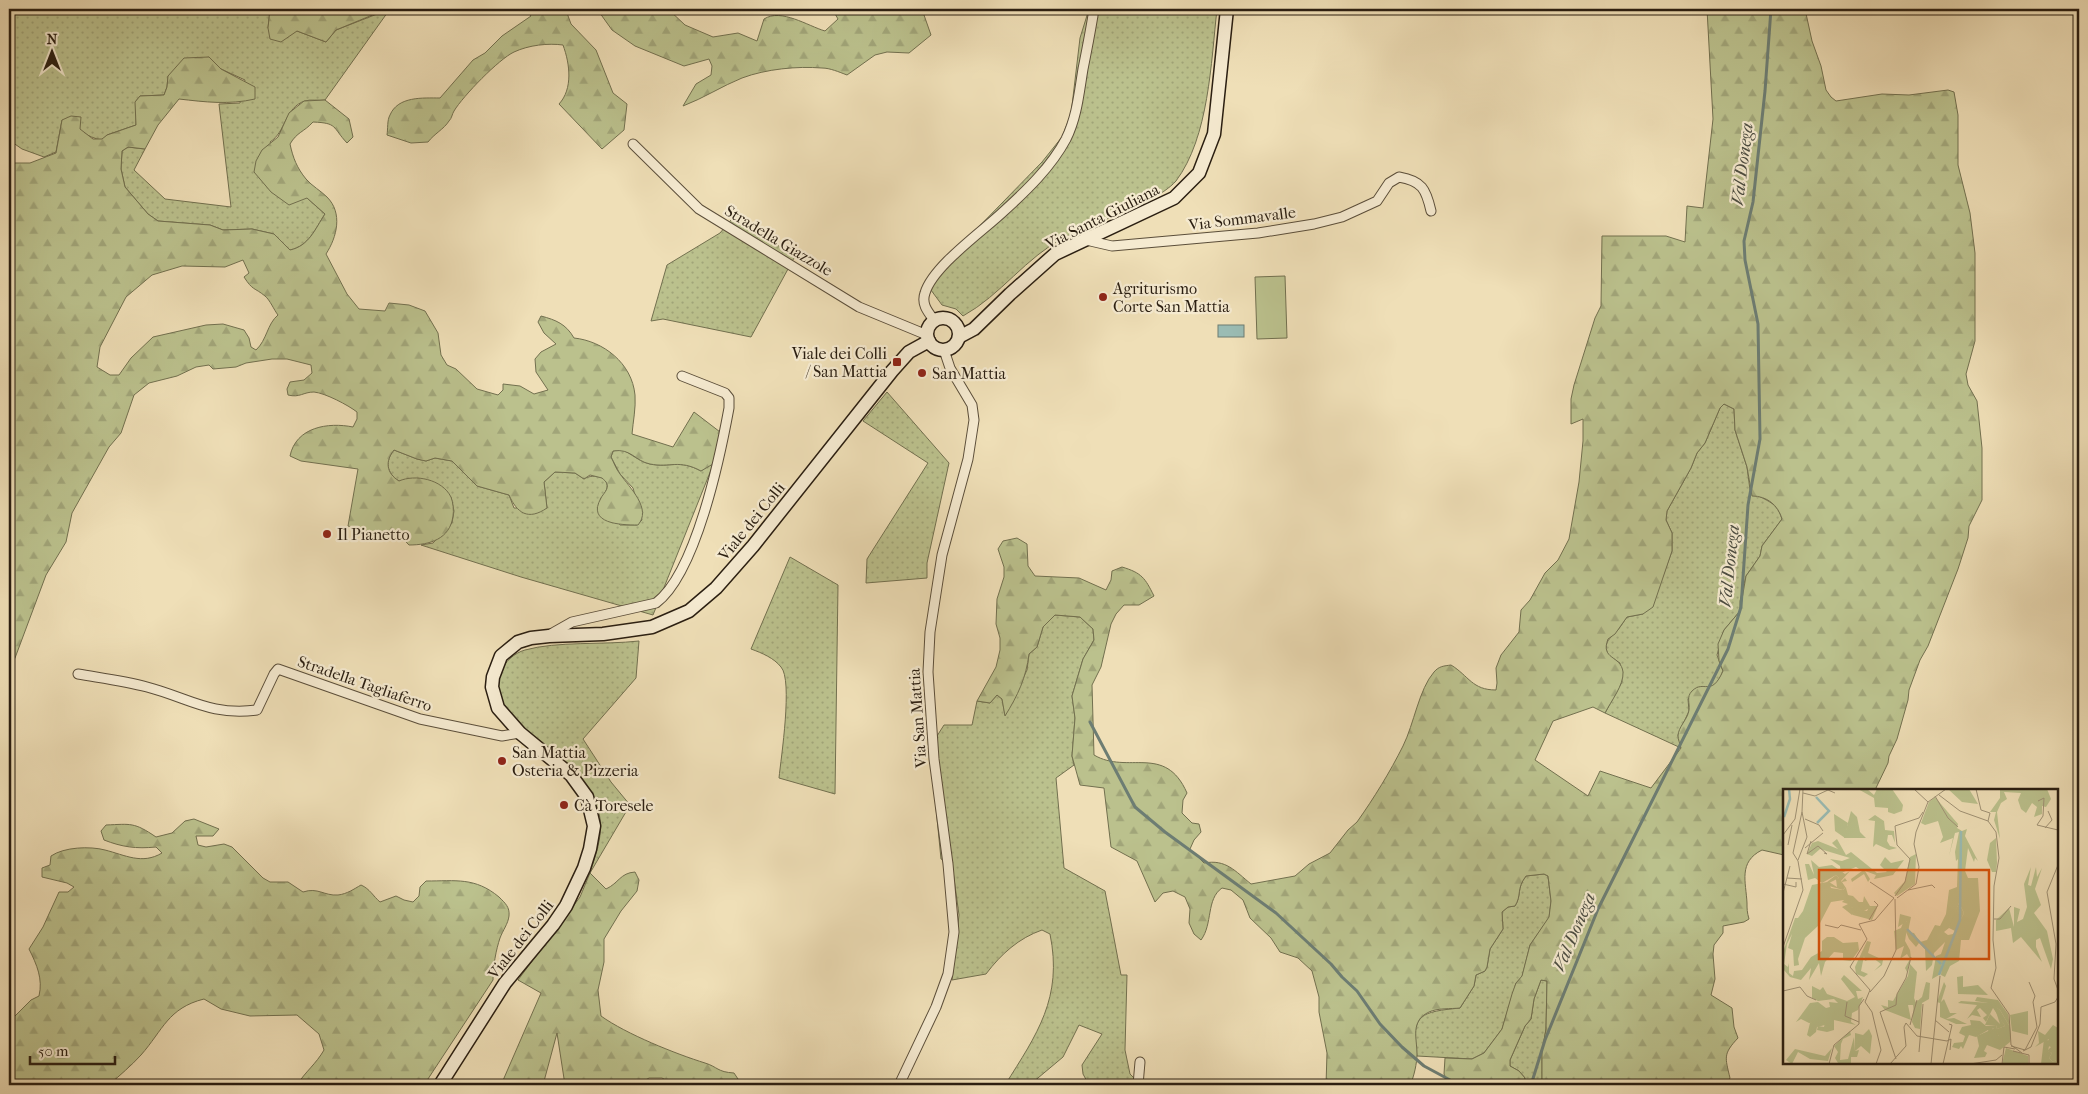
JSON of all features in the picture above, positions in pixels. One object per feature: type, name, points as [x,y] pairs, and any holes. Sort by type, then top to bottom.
[{"type":"street","points":[[934,320],[924,308],[925,293],[934,278],[949,259],[1004,212],[1036,180],[1056,156],[1066,138],[1077,110],[1094,9]]},
{"type":"street","name":"Via Santa Giuliana","points":[[959,336],[974,329],[1055,254],[1174,198],[1199,173],[1214,134],[1227,9]]},
{"type":"street","name":"Stradella Giazzole","points":[[633,144],[699,209],[860,307],[928,338]]},
{"type":"street","name":"Via Sommavalle","points":[[1086,240],[1112,246],[1258,233],[1314,224],[1342,218],[1377,201],[1389,183],[1399,177],[1412,180],[1421,186],[1427,194],[1431,212]]},
{"type":"street","points":[[940,318],[954,321],[957,325],[959,336],[954,346],[944,350],[933,346],[928,338],[930,324],[940,318]]},
{"type":"street","name":"Viale dei Colli","points":[[440,1085],[505,983],[554,925],[566,906],[578,884],[590,849],[594,826],[589,804],[580,786],[560,764],[520,732],[498,708],[492,687],[492,676],[501,656],[518,642],[549,636],[603,634],[652,627],[689,611],[716,588],[753,546],[892,372],[909,352],[928,338]]},
{"type":"street","name":"Via San Mattia","points":[[899,1085],[936,1007],[948,974],[954,932],[948,864],[934,759],[928,672],[930,632],[942,555],[968,459],[974,420],[972,404],[950,368],[944,350]]},
{"type":"street","name":"Viale dei Colli","points":[[549,636],[572,622],[656,603],[666,596],[679,576],[691,550],[702,518],[729,408],[729,398],[724,392],[682,376]]},
{"type":"street","name":"Stradella Tagliaferro","points":[[78,674],[147,687],[216,710],[237,712],[257,710],[278,669],[420,719],[502,736],[520,732]]},
{"type":"street","points":[[1138,1085],[1140,1062]]},
{"type":"green space","points":[[9,9],[270,9],[268,28],[297,31],[326,42],[336,30],[390,9],[325,100],[307,100],[298,104],[289,114],[275,138],[270,142],[307,198],[325,214],[307,241],[297,248],[290,250],[274,234],[252,229],[223,230],[210,225],[158,221],[148,214],[125,187],[121,169],[122,151],[128,147],[145,149],[134,170],[165,199],[231,207],[219,104],[240,103],[245,80],[221,69],[209,57],[168,76],[164,95],[140,96],[136,101],[136,125],[107,135],[102,140],[87,135],[62,120],[56,152],[44,157],[22,149],[9,140]]},
{"type":"green space","points":[[270,9],[387,9],[336,30],[326,42],[297,31],[281,42],[270,39],[268,28]]},
{"type":"green space","points":[[526,9],[573,9],[567,13],[571,24],[596,50],[613,93],[627,104],[624,130],[602,149],[559,104],[567,91],[569,68],[563,45],[551,44],[532,46],[507,56],[473,88],[453,112],[447,124],[428,142],[411,143],[387,135],[388,119],[399,104],[412,99],[440,98],[473,60],[485,53],[502,36],[531,16]]},
{"type":"green space","points":[[597,9],[668,9],[685,25],[713,37],[738,33],[757,41],[764,19],[771,16],[794,19],[825,31],[838,19],[834,12],[816,9],[924,9],[924,15],[931,35],[909,53],[887,52],[875,55],[847,75],[825,68],[802,67],[771,70],[742,78],[683,106],[696,84],[711,75],[712,66],[709,59],[684,66],[635,46],[612,30]]},
{"type":"green space","points":[[1089,9],[1217,9],[1207,98],[1202,121],[1187,163],[1176,181],[1167,189],[1139,206],[1075,232],[1051,245],[989,298],[963,316],[956,309],[942,305],[925,282],[1042,162],[1062,137],[1071,114],[1080,38]]},
{"type":"green space","points":[[1707,9],[1805,9],[1826,90],[1836,101],[1882,94],[1909,95],[1948,90],[1954,92],[1958,115],[1958,165],[1970,213],[1975,253],[1975,341],[1966,374],[1968,385],[1977,401],[1982,448],[1982,500],[1969,526],[1968,538],[1958,569],[1909,690],[1897,739],[1889,756],[1888,763],[1875,789],[1783,789],[1783,855],[1762,850],[1749,860],[1746,867],[1745,880],[1749,919],[1744,922],[1723,926],[1723,933],[1714,945],[1715,979],[1711,995],[1732,1008],[1734,1027],[1738,1038],[1726,1056],[1730,1078],[1726,1085],[1542,1085],[1542,1052],[1546,1029],[1547,981],[1541,980],[1534,999],[1531,1019],[1525,1026],[1510,1060],[1510,1066],[1519,1071],[1525,1078],[1522,1085],[1449,1085],[1444,1074],[1445,1058],[1472,1059],[1484,1053],[1502,1029],[1516,983],[1522,976],[1530,945],[1549,917],[1551,901],[1548,876],[1544,874],[1526,876],[1521,885],[1515,906],[1508,907],[1502,912],[1503,929],[1490,949],[1487,967],[1485,971],[1476,975],[1474,986],[1460,1008],[1432,1011],[1419,1020],[1416,1030],[1416,1062],[1410,1085],[1326,1085],[1327,1053],[1319,1012],[1319,997],[1312,971],[1298,958],[1280,952],[1271,938],[1250,918],[1243,900],[1231,890],[1222,888],[1217,893],[1211,905],[1205,934],[1201,940],[1194,934],[1189,923],[1190,909],[1185,897],[1173,891],[1163,893],[1155,902],[1137,861],[1111,847],[1104,788],[1080,785],[1072,756],[1075,718],[1072,696],[1083,659],[1094,640],[1093,629],[1080,617],[1055,615],[1043,627],[1037,647],[1029,654],[1021,686],[1005,716],[1002,699],[997,695],[990,703],[977,701],[996,667],[1000,650],[1000,638],[996,624],[997,599],[1004,577],[1004,567],[998,549],[1003,541],[1017,538],[1027,544],[1028,566],[1035,576],[1079,578],[1106,590],[1111,580],[1112,571],[1122,567],[1142,577],[1154,596],[1139,605],[1124,605],[1116,614],[1111,624],[1101,667],[1092,685],[1094,755],[1120,762],[1157,764],[1168,769],[1178,778],[1187,793],[1183,800],[1182,813],[1192,823],[1199,824],[1201,832],[1194,840],[1190,849],[1204,863],[1224,864],[1251,884],[1295,876],[1309,864],[1330,853],[1348,830],[1357,822],[1376,794],[1403,746],[1420,697],[1436,670],[1451,665],[1481,688],[1496,690],[1496,668],[1501,655],[1519,632],[1521,610],[1530,600],[1545,573],[1558,560],[1569,539],[1579,482],[1583,441],[1583,419],[1571,424],[1571,399],[1595,318],[1601,306],[1602,236],[1666,236],[1685,242],[1687,206],[1703,208],[1713,119]],"holes":[[[1724,404],[1734,409],[1735,430],[1747,467],[1752,496],[1757,496],[1771,502],[1778,510],[1782,519],[1762,546],[1760,556],[1746,576],[1740,611],[1724,630],[1718,644],[1719,661],[1723,671],[1715,684],[1696,688],[1692,691],[1689,696],[1688,713],[1678,733],[1681,748],[1651,788],[1600,771],[1588,796],[1535,760],[1553,721],[1593,707],[1605,713],[1617,693],[1623,677],[1619,663],[1607,651],[1608,639],[1615,634],[1627,617],[1643,614],[1653,607],[1672,551],[1672,533],[1666,520],[1667,511],[1691,468],[1697,453],[1705,443],[1720,408]]]},
{"type":"green space","points":[[209,57],[221,69],[255,87],[255,99],[208,102],[179,99],[158,125],[145,149],[128,147],[122,151],[121,169],[125,187],[148,214],[158,221],[210,225],[223,230],[252,229],[274,234],[290,250],[302,245],[311,236],[325,214],[307,198],[289,205],[271,192],[254,172],[256,161],[262,150],[278,137],[289,113],[304,101],[325,100],[349,119],[353,137],[347,143],[331,125],[313,122],[295,137],[290,144],[292,154],[303,175],[327,197],[335,210],[337,225],[333,240],[326,254],[347,294],[359,309],[385,311],[389,303],[409,305],[425,311],[438,333],[441,355],[447,365],[456,369],[477,389],[498,395],[503,390],[503,384],[520,386],[534,394],[548,390],[536,372],[535,359],[541,352],[556,344],[544,333],[538,322],[541,316],[556,321],[568,329],[574,338],[585,340],[605,349],[622,364],[633,383],[635,395],[632,434],[673,447],[694,412],[724,435],[713,464],[701,471],[687,465],[650,464],[624,451],[613,451],[611,457],[616,468],[634,492],[641,506],[642,519],[638,525],[631,525],[608,521],[598,513],[601,498],[607,490],[606,482],[602,478],[590,475],[584,479],[575,473],[555,472],[544,482],[547,508],[534,514],[529,514],[520,510],[509,495],[477,486],[452,461],[435,458],[426,461],[394,450],[389,458],[388,467],[395,478],[399,481],[420,478],[435,482],[447,491],[453,504],[451,524],[443,535],[431,542],[409,545],[402,538],[382,536],[348,526],[358,469],[301,461],[290,456],[293,446],[306,433],[324,426],[353,427],[357,419],[357,412],[324,395],[314,392],[296,396],[288,395],[287,389],[290,382],[304,380],[312,373],[311,365],[287,359],[272,359],[246,363],[236,367],[213,369],[209,365],[196,367],[177,376],[149,383],[134,395],[121,433],[109,447],[72,513],[66,542],[46,575],[15,658],[9,668],[9,163],[30,163],[56,153],[62,120],[71,116],[81,117],[80,129],[93,139],[102,139],[107,135],[136,125],[135,102],[140,96],[164,95],[168,76],[184,58]],"holes":[[[243,260],[249,273],[244,277],[252,287],[267,298],[278,315],[271,323],[263,342],[256,350],[251,347],[249,338],[244,330],[223,324],[206,325],[153,337],[131,358],[119,375],[110,375],[97,367],[100,347],[126,297],[152,275],[182,266],[225,267]]]},
{"type":"green space","points":[[739,215],[794,258],[751,337],[663,319],[651,321],[667,265],[720,233],[731,220]]},
{"type":"green space","points":[[1285,276],[1287,338],[1257,339],[1255,277]]},
{"type":"green space","points":[[887,392],[949,463],[927,563],[927,578],[866,583],[867,559],[928,463],[863,421]]},
{"type":"green space","points":[[1724,404],[1734,409],[1735,430],[1747,467],[1750,490],[1773,504],[1782,519],[1762,546],[1760,556],[1746,576],[1740,601],[1740,611],[1724,630],[1717,655],[1723,671],[1721,676],[1714,685],[1697,688],[1688,699],[1689,711],[1678,735],[1681,748],[1605,713],[1622,682],[1620,663],[1608,655],[1606,645],[1627,617],[1643,614],[1663,576],[1672,551],[1672,533],[1666,520],[1667,511],[1691,468],[1697,453],[1705,443],[1720,408]]},
{"type":"green space","points":[[621,449],[650,464],[687,465],[701,471],[715,460],[653,615],[521,577],[421,545],[433,543],[452,523],[454,511],[451,497],[399,481],[391,474],[388,467],[389,458],[394,450],[426,461],[435,458],[452,461],[477,486],[509,495],[514,508],[547,508],[544,482],[555,472],[575,473],[584,479],[595,476],[605,480],[607,488],[600,499],[620,525],[637,525],[642,520],[633,488],[620,474],[611,457],[613,451]]},
{"type":"green space","points":[[790,557],[838,585],[835,794],[779,778],[786,703],[784,675],[781,667],[775,661],[751,649]]},
{"type":"green space","points":[[1055,615],[1080,617],[1093,629],[1094,640],[1083,659],[1072,696],[1075,718],[1072,756],[1074,765],[1056,778],[1064,868],[1105,891],[1121,975],[1127,975],[1125,1050],[1130,1074],[1141,1085],[1115,1085],[1111,1081],[1105,1085],[1089,1085],[1083,1074],[1082,1065],[1102,1034],[1079,1025],[1063,1057],[1032,1083],[1005,1085],[1037,1032],[1050,996],[1053,977],[1053,957],[1050,934],[1042,930],[1018,942],[1004,953],[986,974],[952,980],[959,915],[952,864],[941,859],[930,747],[944,725],[972,725],[977,701],[990,703],[997,695],[1002,699],[1005,715],[1027,670],[1029,654],[1037,647],[1043,627]]},
{"type":"green space","points":[[639,641],[636,678],[583,739],[611,782],[630,805],[590,873],[597,850],[601,826],[598,810],[592,797],[567,763],[519,724],[508,712],[500,699],[497,686],[500,672],[504,665],[517,653],[525,650],[551,645]]},
{"type":"green space","points":[[194,819],[219,829],[213,836],[196,836],[198,845],[206,847],[224,844],[232,847],[263,878],[270,882],[288,882],[303,892],[313,890],[338,895],[361,885],[380,902],[396,896],[413,902],[419,896],[420,887],[426,881],[456,881],[482,886],[505,903],[509,910],[509,916],[497,948],[493,980],[424,1085],[297,1085],[324,1050],[319,1034],[297,1015],[250,1016],[221,1009],[204,999],[182,1008],[174,1014],[141,1055],[109,1085],[9,1085],[9,1022],[31,1000],[39,996],[40,990],[38,972],[29,949],[43,927],[59,892],[68,892],[74,887],[67,883],[42,877],[42,868],[50,865],[51,856],[56,853],[77,848],[105,850],[140,859],[155,857],[162,853],[156,847],[136,848],[117,844],[104,840],[101,831],[106,825],[127,824],[137,826],[156,837],[172,833],[185,821]]},
{"type":"green space","points":[[635,872],[639,880],[637,891],[621,911],[604,939],[604,962],[598,990],[601,1016],[624,1030],[652,1043],[721,1070],[734,1073],[742,1085],[675,1085],[662,1078],[649,1078],[637,1085],[565,1085],[557,1033],[543,1085],[501,1085],[541,993],[518,980],[580,897],[590,873],[606,889],[626,874]]},
{"type":"green space","points":[[1544,874],[1548,876],[1551,901],[1549,918],[1530,945],[1522,977],[1516,983],[1502,1029],[1484,1053],[1472,1059],[1417,1056],[1415,1031],[1422,1017],[1436,1011],[1460,1008],[1474,986],[1476,975],[1485,971],[1487,967],[1490,949],[1503,929],[1502,912],[1508,907],[1515,906],[1521,885],[1526,876]]},
{"type":"green space","points":[[1541,980],[1547,981],[1546,1029],[1542,1052],[1542,1085],[1522,1085],[1525,1078],[1519,1071],[1510,1066],[1510,1060],[1525,1026],[1531,1019],[1534,999]]},
{"type":"water","points":[[1218,325],[1244,325],[1244,337],[1218,337]]},
{"type":"waterway","name":"Val Donega","points":[[1531,1085],[1545,1040],[1598,909],[1728,649],[1741,607],[1748,505],[1760,439],[1758,324],[1745,260],[1744,241],[1753,202],[1765,91],[1771,9]]},
{"type":"waterway","points":[[1090,722],[1135,807],[1165,832],[1276,913],[1357,991],[1380,1024],[1402,1047],[1424,1066],[1450,1080],[1454,1085]]},
{"type":"place","name":"Agriturismo Corte San Mattia","points":[[1103,297]]},
{"type":"place","name":"Viale dei Colli / San Mattia","points":[[897,362]]},
{"type":"place","name":"San Mattia","points":[[922,373]]},
{"type":"place","name":"Il Pianetto","points":[[327,534]]},
{"type":"place","name":"San Mattia Osteria & Pizzeria","points":[[502,761]]},
{"type":"place","name":"Cà Toresele","points":[[564,805]]}]
